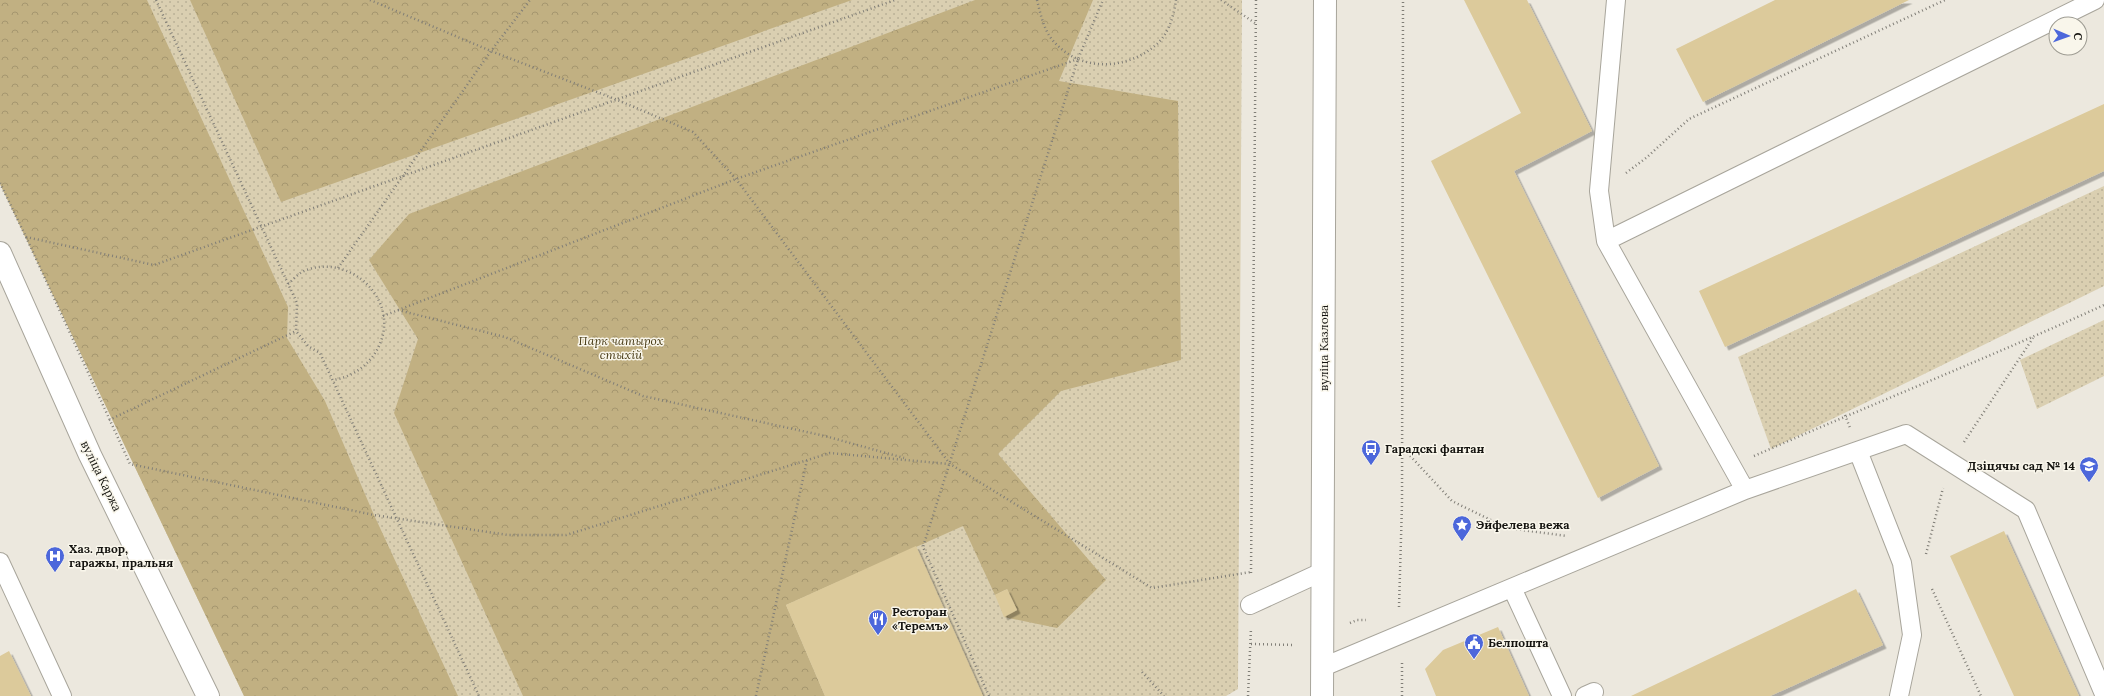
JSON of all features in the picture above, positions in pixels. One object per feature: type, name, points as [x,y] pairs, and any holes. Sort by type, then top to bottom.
[{"type":"main road","name":"вуліца Казлова","points":[[1322,696],[1324,571],[1325,0]]},
{"type":"main road","name":"вуліца Каржа","points":[[0,253],[90,455],[208,696]]},
{"type":"lane","points":[[1616,0],[1599,191],[1606,241],[1745,490]]},
{"type":"lane","points":[[1606,241],[2095,0]]},
{"type":"lane","points":[[1323,667],[1403,635],[1745,490],[1906,434],[2026,510],[2104,694]]},
{"type":"lane","points":[[1858,451],[1902,563],[1912,635],[1899,696]]},
{"type":"lane","points":[[0,562],[62,696]]},
{"type":"lane","points":[[1250,605],[1324,571]]},
{"type":"lane","points":[[1512,588],[1562,696]]},
{"type":"path","points":[[156,0],[297,303],[296,331],[308,346],[320,353],[480,696]]},
{"type":"path","points":[[370,0],[491,51],[615,99],[693,132],[736,178],[950,464],[1152,588],[1251,572]]},
{"type":"path","points":[[338,268],[491,51],[530,0]]},
{"type":"path","points":[[26,237],[154,265],[895,0]]},
{"type":"path","points":[[1037,0],[1043,24],[1056,44],[1078,60],[1107,66],[1134,60],[1158,43],[1173,18],[1176,0]]},
{"type":"path","points":[[989,696],[923,547],[1078,60],[1103,0]]},
{"type":"path","points":[[1221,0],[1255,23]]},
{"type":"path","points":[[1248,696],[1251,644],[1250,605],[1256,0]]},
{"type":"path","points":[[1402,696],[1403,635],[1399,622],[1402,447],[1403,0]]},
{"type":"path","points":[[1599,191],[1646,158],[1689,119],[1945,0]]},
{"type":"path","points":[[383,316],[736,178],[1078,60]]},
{"type":"path","points":[[0,183],[130,464],[397,519],[508,535],[566,535],[830,453],[950,464]]},
{"type":"path","points":[[288,284],[302,272],[320,267],[338,268],[356,274],[370,286],[380,301],[383,316],[382,339],[374,356],[361,370],[344,378],[333,380]]},
{"type":"path","points":[[1731,466],[1845,415],[2034,337],[2104,305]]},
{"type":"path","points":[[398,310],[505,337],[643,396],[825,436],[911,460]]},
{"type":"path","points":[[109,420],[296,331]]},
{"type":"path","points":[[1925,560],[1950,462],[2034,337]]},
{"type":"path","points":[[1402,447],[1452,501],[1507,528],[1570,537]]},
{"type":"path","points":[[756,696],[807,460]]},
{"type":"path","points":[[1929,582],[1981,696]]},
{"type":"path","points":[[1251,644],[1296,645]]},
{"type":"path","points":[[1142,672],[1164,696]]},
{"type":"green space","name":"Парк чатырох стыхій","points":[[0,0],[1242,0],[1238,689],[1226,696],[244,696],[0,184]]},
{"type":"green space","points":[[0,0],[147,0],[288,307],[287,338],[325,401],[374,515],[458,696],[244,696],[0,184]]},
{"type":"green space","points":[[190,0],[852,0],[281,202]]},
{"type":"green space","points":[[975,0],[1093,0],[1059,81],[1178,101],[1181,360],[1061,391],[998,454],[1106,580],[1057,628],[1004,617],[1017,610],[1007,589],[995,595],[963,526],[786,605],[825,696],[523,696],[394,413],[418,339],[369,260],[409,214]]},
{"type":"green space","points":[[2104,186],[2104,286],[1771,449],[1738,357]]},
{"type":"green space","points":[[2104,320],[2104,376],[2037,409],[2020,360]]},
{"type":"building","points":[[1464,0],[1527,0],[1592,131],[1514,171],[1659,466],[1598,498],[1431,161],[1521,113]]},
{"type":"building","points":[[1775,0],[1909,0],[1703,102],[1676,49]]},
{"type":"building","points":[[2104,104],[2104,171],[1725,347],[1699,291]]},
{"type":"building","points":[[2004,531],[2079,696],[2014,696],[1950,556]]},
{"type":"building","name":"Ресторан «Теремъ»","points":[[916,546],[983,696],[825,696],[786,605]]},
{"type":"building","points":[[1007,589],[1017,610],[1004,617],[995,595]]},
{"type":"building","points":[[1856,589],[1883,645],[1770,696],[1631,696]]},
{"type":"building","name":"Белпошта","points":[[1498,627],[1529,696],[1436,696],[1425,669],[1443,650]]},
{"type":"building","points":[[9,651],[31,696],[0,696],[0,656]]},
{"type":"place","name":"Гарадскі фантан","points":[[1371,466]]},
{"type":"place","name":"Дзіцячы сад № 14","points":[[2089,483]]},
{"type":"place","name":"Эйфелева вежа","points":[[1462,542]]},
{"type":"place","name":"Хаз. двор, гаражы, пральня","points":[[55,573]]},
{"type":"place","name":"Ресторан «Теремъ»","points":[[878,636]]},
{"type":"place","name":"Белпошта","points":[[1474,660]]}]
